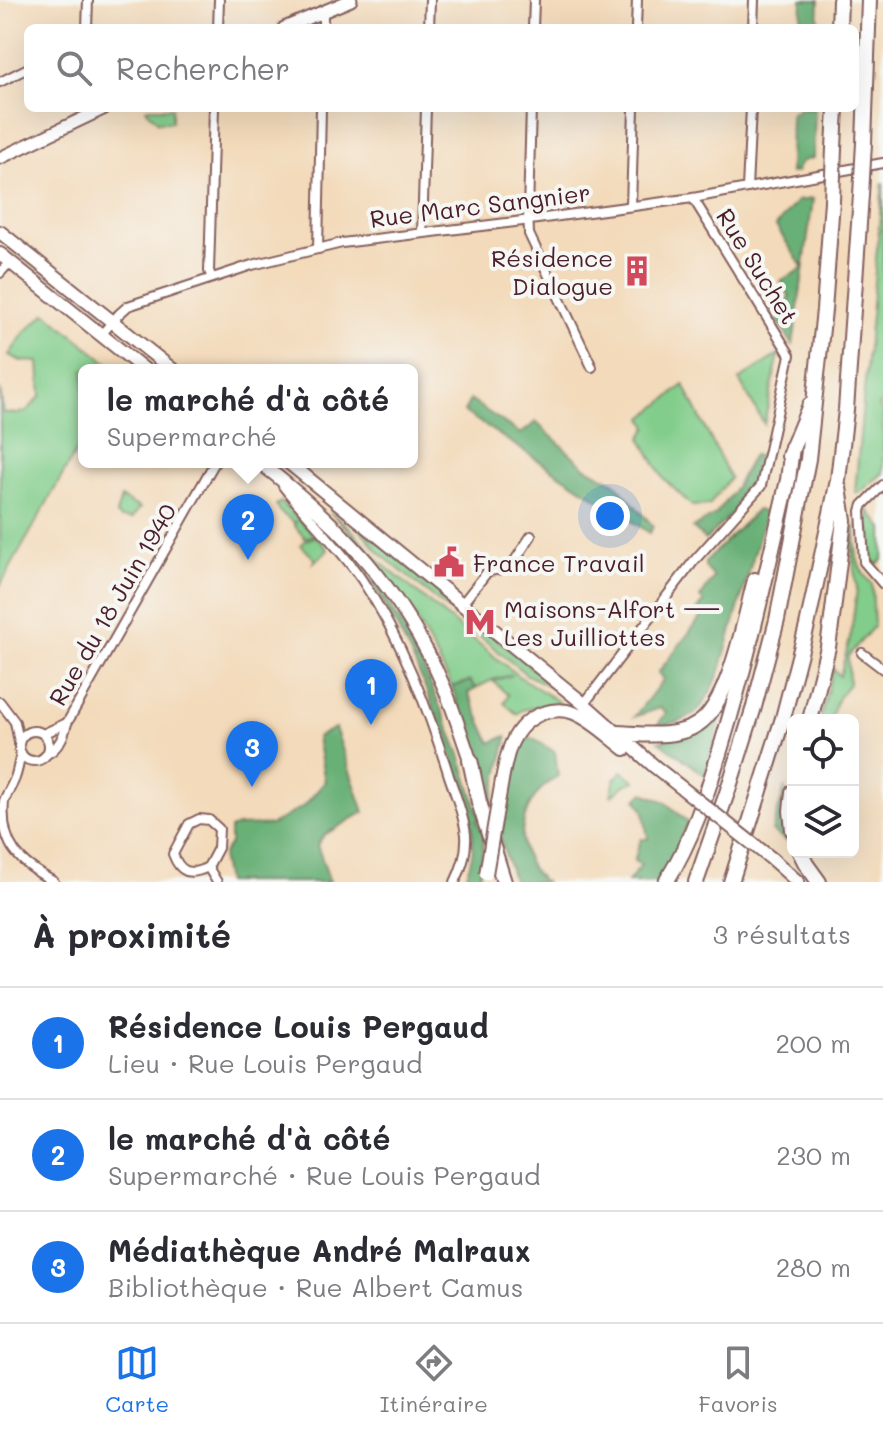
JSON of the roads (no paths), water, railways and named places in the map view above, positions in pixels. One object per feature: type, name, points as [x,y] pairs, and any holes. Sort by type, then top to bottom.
[{"type":"highway","points":[[839,24],[840,0]]},
{"type":"highway","points":[[731,882],[787,703],[838,480],[861,195],[869,0]]},
{"type":"highway","points":[[696,882],[750,721],[777,620],[808,459],[832,201],[836,112]]},
{"type":"highway","points":[[618,733],[675,733],[698,724],[713,709],[728,677],[781,478],[816,390]]},
{"type":"highway","points":[[666,882],[693,830],[734,705],[788,480],[792,447]]},
{"type":"highway","points":[[811,714],[828,647],[844,520],[838,480]]},
{"type":"highway","points":[[470,760],[479,802],[504,882]]},
{"type":"highway","points":[[803,858],[819,882]]},
{"type":"main road","points":[[294,24],[351,0]]},
{"type":"main road","points":[[0,158],[88,112]]},
{"type":"main road","points":[[0,232],[166,364]]},
{"type":"main road","points":[[5,258],[29,255]]},
{"type":"main road","points":[[5,258],[137,364]]},
{"type":"main road","points":[[266,468],[349,540],[375,569],[420,637],[444,686],[510,882]]},
{"type":"main road","points":[[295,468],[584,704],[651,764],[772,859],[796,882]]},
{"type":"main road","points":[[487,878],[507,756],[514,735],[529,720],[550,711],[574,713],[640,761],[651,764]]},
{"type":"street","points":[[87,24],[88,0]]},
{"type":"street","points":[[218,24],[219,0]]},
{"type":"street","points":[[429,24],[430,0]]},
{"type":"street","points":[[533,24],[534,0]]},
{"type":"street","points":[[636,24],[637,0]]},
{"type":"street","points":[[753,24],[754,0]]},
{"type":"street","points":[[323,12],[323,24]]},
{"type":"street","points":[[0,82],[24,70]]},
{"type":"street","points":[[212,278],[209,271],[214,112]]},
{"type":"street","points":[[318,249],[321,112]]},
{"type":"street","points":[[422,233],[426,112]]},
{"type":"street","points":[[531,112],[529,234],[592,367]]},
{"type":"street","points":[[631,206],[634,112]]},
{"type":"street","points":[[747,188],[751,112]]},
{"type":"street","name":"Rue Marc Sangnier","points":[[101,335],[128,306],[267,261],[342,243],[693,198],[883,163]]},
{"type":"street","name":"Rue Suchet","points":[[584,704],[693,562],[761,486],[790,355],[693,198]]},
{"type":"street","points":[[0,273],[5,258]]},
{"type":"street","name":"Rue du 18 Juin 1940","points":[[47,754],[54,750],[64,735],[67,723],[212,468]]},
{"type":"street","points":[[266,468],[359,577],[405,659],[433,724],[466,834],[465,852],[455,882]]},
{"type":"street","points":[[881,583],[864,562],[861,511],[883,485]]},
{"type":"street","points":[[462,604],[488,571],[510,568],[531,536]]},
{"type":"street","points":[[862,653],[883,669]]},
{"type":"street","points":[[0,702],[15,722],[21,753],[16,777],[2,810],[2,836],[16,858],[54,882]]},
{"type":"street","points":[[15,722],[30,732],[43,734],[49,745],[47,754],[16,777]]},
{"type":"street","name":"Rue du 18 Juin 1940","points":[[43,734],[67,723]]},
{"type":"street","points":[[19,743],[30,732]]},
{"type":"street","points":[[21,753],[34,761]]},
{"type":"street","points":[[199,819],[209,820],[219,829],[218,848],[208,867],[193,873],[184,871],[177,865],[173,854],[189,824],[199,819]]},
{"type":"street","points":[[208,867],[217,882]]},
{"type":"place","name":"Résidence Dialogue","points":[[637,271]]},
{"type":"place","name":"le marché d'à côté","points":[[248,560]]},
{"type":"place","name":"France Travail","points":[[449,562]]},
{"type":"place","name":"Maisons-Alfort — Les Juilliottes","points":[[480,622]]},
{"type":"place","name":"Résidence Louis Pergaud","points":[[371,725]]},
{"type":"place","name":"Médiathèque André Malraux","points":[[252,787]]}]
